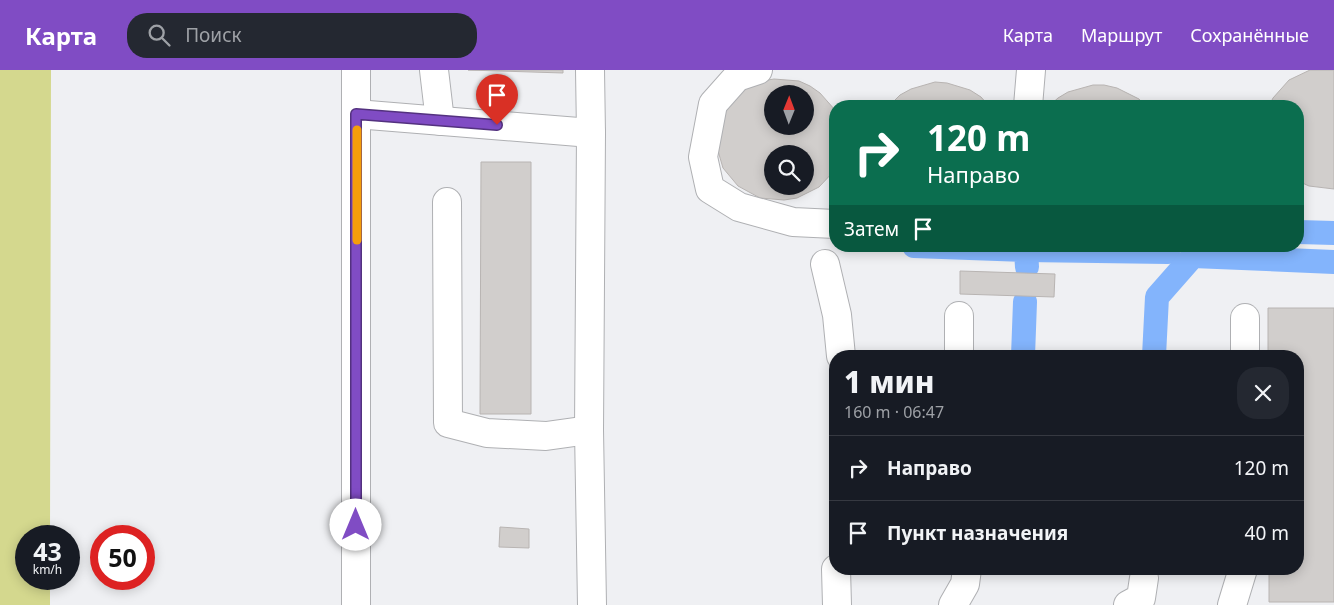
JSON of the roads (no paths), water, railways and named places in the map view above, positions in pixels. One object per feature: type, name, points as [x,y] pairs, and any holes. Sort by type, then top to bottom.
[{"type":"main road","points":[[356,70],[356,605]]},
{"type":"main road","points":[[434,70],[440,121]]},
{"type":"main road","points":[[590,70],[589,430],[592,605]]},
{"type":"main road","points":[[758,70],[737,77],[713,104],[703,157],[710,189],[739,206],[793,222],[829,224]]},
{"type":"main road","points":[[1028,100],[1031,70]]},
{"type":"main road","points":[[356,114],[591,133]]},
{"type":"main road","points":[[447,202],[448,423],[487,433],[546,436],[589,430]]},
{"type":"main road","points":[[826,264],[837,316],[840,350]]},
{"type":"main road","points":[[959,316],[959,350]]},
{"type":"main road","points":[[1245,318],[1245,350]]},
{"type":"main road","points":[[836,575],[837,605]]},
{"type":"main road","points":[[953,605],[965,584],[967,575]]},
{"type":"main road","points":[[1232,605],[1241,575]]},
{"type":"main road","points":[[1128,605],[1141,598],[1144,578]]},
{"type":"waterway","points":[[1304,232],[1334,233]]},
{"type":"waterway","points":[[1026,252],[1027,267]]},
{"type":"waterway","points":[[1154,350],[1157,297],[1193,256],[1334,262]]},
{"type":"waterway","points":[[1023,350],[1025,302]]}]
